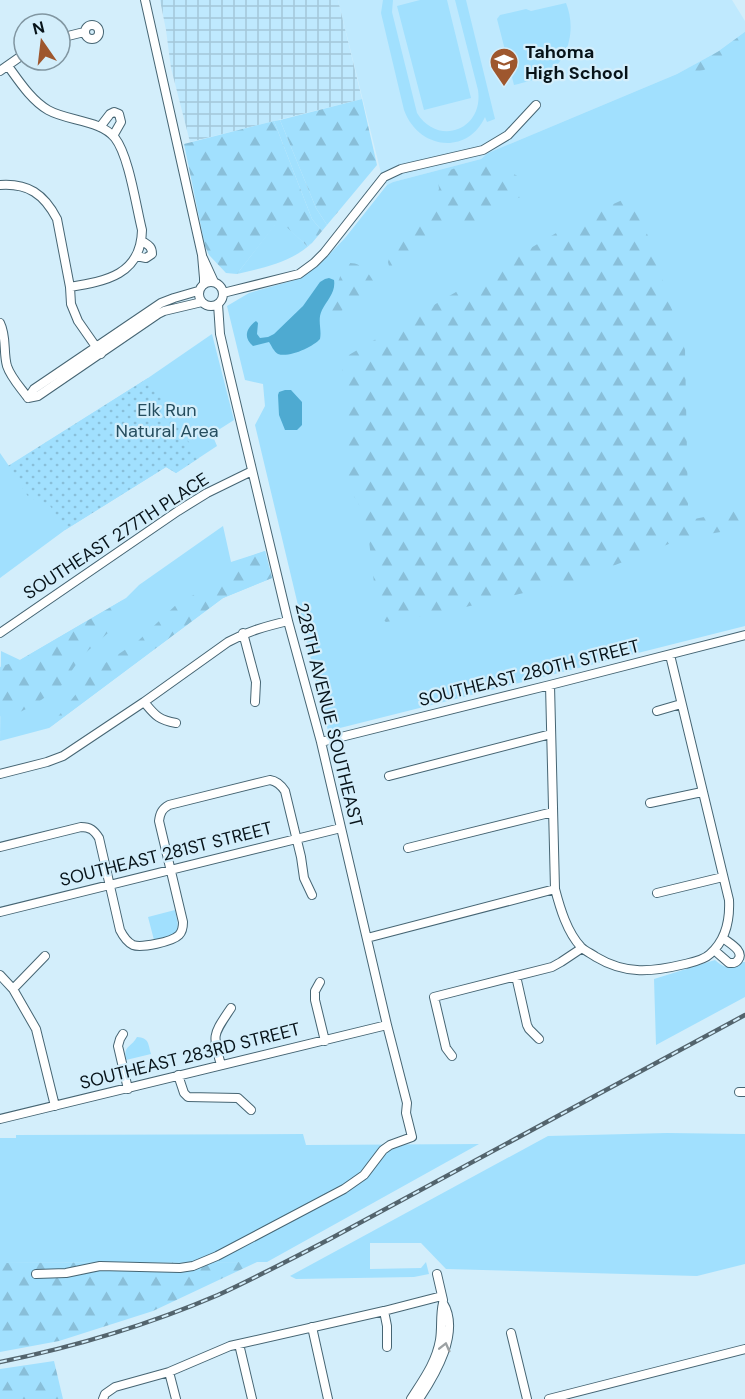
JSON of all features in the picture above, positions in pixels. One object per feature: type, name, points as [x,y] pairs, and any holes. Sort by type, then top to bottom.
[{"type":"street","points":[[145,0],[202,255],[204,278],[199,296],[209,304]]},
{"type":"street","points":[[72,35],[84,32]]},
{"type":"street","points":[[4,68],[46,109],[103,128],[113,136],[123,152],[142,230],[142,240],[136,256],[128,267],[113,277],[96,283],[70,287]]},
{"type":"street","points":[[98,351],[166,300],[201,288],[208,282],[219,287],[246,288],[299,274],[314,263],[329,246],[384,177],[401,169],[483,150],[508,135],[536,105]]},
{"type":"street","points":[[100,127],[110,114],[114,112],[119,114],[121,122],[113,136]]},
{"type":"street","points":[[0,185],[18,184],[28,188],[44,199],[57,219],[71,304],[78,321],[98,351]]},
{"type":"street","points":[[136,256],[146,258],[152,254],[150,246],[142,240]]},
{"type":"street","points":[[0,324],[5,340],[5,357],[8,366],[28,398],[34,389],[158,314],[221,300],[219,287],[202,255]]},
{"type":"street","name":"228TH AVENUE SOUTHEAST","points":[[36,1274],[59,1274],[112,1265],[180,1269],[193,1266],[217,1256],[344,1189],[364,1175],[382,1150],[412,1137],[321,742],[288,621],[220,334],[209,304]]},
{"type":"street","name":"SOUTHEAST 277TH PLACE","points":[[0,633],[178,510],[252,471]]},
{"type":"street","points":[[0,774],[63,756],[243,633],[288,621]]},
{"type":"street","points":[[243,633],[256,682],[255,702]]},
{"type":"street","name":"SOUTHEAST 280TH STREET","points":[[321,742],[744,638]]},
{"type":"street","points":[[550,686],[555,889],[567,926],[582,948],[606,963],[623,969],[660,970],[695,961],[709,956],[723,938],[730,912],[670,655]]},
{"type":"street","points":[[144,702],[156,717],[176,723]]},
{"type":"street","points":[[657,711],[681,704]]},
{"type":"street","points":[[388,776],[551,734]]},
{"type":"street","points":[[0,847],[81,827],[93,830],[99,838],[123,936],[131,944],[142,946],[172,939],[180,933],[183,922],[159,820],[161,812],[169,806],[270,780],[279,784],[285,791],[304,878],[312,895]]},
{"type":"street","points":[[650,803],[702,792]]},
{"type":"street","points":[[408,848],[553,812]]},
{"type":"street","name":"SOUTHEAST 281ST STREET","points":[[0,912],[341,828]]},
{"type":"street","points":[[657,893],[723,877]]},
{"type":"street","points":[[367,938],[555,889]]},
{"type":"street","points":[[714,950],[729,963],[732,964],[739,959],[739,950],[723,938]]},
{"type":"street","points":[[452,1056],[446,1048],[434,998],[552,967],[582,948]]},
{"type":"street","points":[[13,989],[45,956]]},
{"type":"street","points":[[0,975],[13,989],[39,1037],[55,1106]]},
{"type":"street","points":[[516,976],[527,1025],[539,1039]]},
{"type":"street","points":[[320,982],[315,991],[315,1000],[324,1041]]},
{"type":"street","points":[[221,1065],[215,1037],[231,1008]]},
{"type":"street","name":"SOUTHEAST 283RD STREET","points":[[0,1119],[387,1025]]},
{"type":"street","points":[[123,1034],[118,1046],[128,1089]]},
{"type":"street","points":[[178,1075],[184,1093],[188,1097],[238,1098],[251,1110]]},
{"type":"street","points":[[418,1399],[432,1380],[445,1352],[448,1334],[448,1310],[443,1300],[437,1274]]},
{"type":"street","points":[[104,1397],[115,1387],[169,1372],[239,1344],[443,1300]]},
{"type":"street","points":[[411,1399],[425,1379],[437,1352],[443,1300]]},
{"type":"street","points":[[384,1311],[387,1347]]},
{"type":"street","points":[[312,1327],[328,1399]]},
{"type":"street","points":[[511,1333],[527,1399]]},
{"type":"street","points":[[239,1344],[252,1399]]},
{"type":"street","points":[[549,1399],[582,1395],[745,1349]]},
{"type":"street","points":[[169,1372],[176,1399]]},
{"type":"shaded area","points":[[160,0],[338,0],[362,99],[190,142],[171,68]]},
{"type":"shaded area","name":"Tahoma High School","points":[[338,0],[732,0],[745,21],[745,32],[719,51],[677,74],[488,153],[481,159],[387,185],[383,181]]},
{"type":"shaded area","points":[[329,278],[334,280],[334,288],[321,314],[320,339],[317,342],[300,351],[283,355],[278,354],[269,342],[253,346],[250,343],[247,333],[256,321],[258,323],[257,334],[260,338],[274,334],[303,306],[320,282]]},
{"type":"shaded area","points":[[291,390],[302,402],[302,425],[297,430],[285,430],[279,415],[278,395],[279,392]]},
{"type":"green space","points":[[383,0],[393,0],[392,12],[417,113],[426,123],[436,129],[447,131],[467,124],[478,104],[478,90],[455,0],[466,0],[495,119],[487,122],[485,117],[467,138],[455,142],[443,143],[431,140],[420,133],[404,110],[381,13]]},
{"type":"green space","points":[[420,0],[447,0],[471,98],[424,110],[397,6]]},
{"type":"green space","points":[[566,3],[570,32],[566,52],[561,60],[542,76],[514,85],[497,19],[500,15]]},
{"type":"green space","points":[[745,32],[745,626],[328,731],[255,425],[265,406],[263,384],[245,380],[227,306],[249,293],[295,280],[318,266],[345,238],[387,185],[481,159],[488,153],[677,74],[719,51]]},
{"type":"green space","points":[[745,32],[745,42],[707,69],[693,71],[692,67]]},
{"type":"green space","points":[[362,99],[377,165],[327,225],[316,208],[280,120]]},
{"type":"green space","points":[[280,120],[316,208],[327,225],[322,231],[312,219],[274,121]]},
{"type":"green space","points":[[274,121],[312,219],[322,231],[307,246],[279,220],[237,274],[226,273],[209,255],[205,246],[184,144]]},
{"type":"green space","points":[[476,161],[486,162],[490,168],[519,177],[527,193],[500,204],[463,228],[457,229],[452,223],[444,225],[440,233],[398,273],[393,273],[388,262],[396,237],[433,205],[439,189],[440,176],[447,171]]},
{"type":"green space","points":[[629,197],[649,238],[685,350],[688,506],[694,519],[745,509],[745,528],[684,538],[577,580],[441,613],[386,622],[378,616],[367,524],[357,500],[348,490],[342,359],[580,219]]},
{"type":"green space","points":[[279,219],[307,246],[312,243],[286,260],[237,274]]},
{"type":"green space","points":[[350,263],[363,268],[377,287],[365,292],[340,312],[335,320],[328,323],[324,321],[341,274]]},
{"type":"green space","name":"Elk Run Natural Area","points":[[212,334],[234,420],[212,434],[217,446],[176,473],[166,467],[65,530],[0,578],[0,453],[9,466],[148,378]]},
{"type":"green space","points":[[148,378],[199,458],[176,473],[166,467],[65,530],[49,504],[29,498],[8,466]]},
{"type":"green space","points":[[223,526],[231,562],[265,551],[272,578],[223,598],[49,728],[0,741],[1,651],[20,660],[126,598],[139,585]]},
{"type":"green space","points":[[265,551],[272,578],[223,598],[49,728],[95,670],[138,641],[178,603],[205,589],[231,563]]},
{"type":"green space","points":[[123,600],[108,633],[82,656],[61,686],[34,705],[12,716],[6,718],[0,716],[0,667],[20,660]]},
{"type":"green space","points":[[175,910],[178,925],[176,932],[154,940],[148,917]]},
{"type":"green space","points":[[715,960],[729,967],[745,962],[745,997],[656,1045],[654,979]]},
{"type":"green space","points":[[137,1037],[146,1040],[151,1054],[126,1060],[127,1049]]},
{"type":"green space","points":[[303,1134],[306,1145],[479,1144],[267,1262],[0,1263],[0,1138],[16,1138],[16,1135]]},
{"type":"green space","points":[[745,1134],[745,1264],[697,1276],[446,1269],[421,1243],[370,1243],[370,1269],[421,1268],[426,1262],[429,1274],[414,1277],[296,1279],[290,1276],[548,1136]]},
{"type":"green space","points":[[257,1262],[153,1311],[59,1341],[0,1352],[0,1263]]},
{"type":"green space","points":[[54,1361],[63,1399],[0,1399],[0,1369]]},
{"type":"railway","points":[[0,1362],[110,1334],[218,1295],[328,1240],[745,1015]]},
{"type":"place","name":"Tahoma High School","points":[[504,88]]}]
